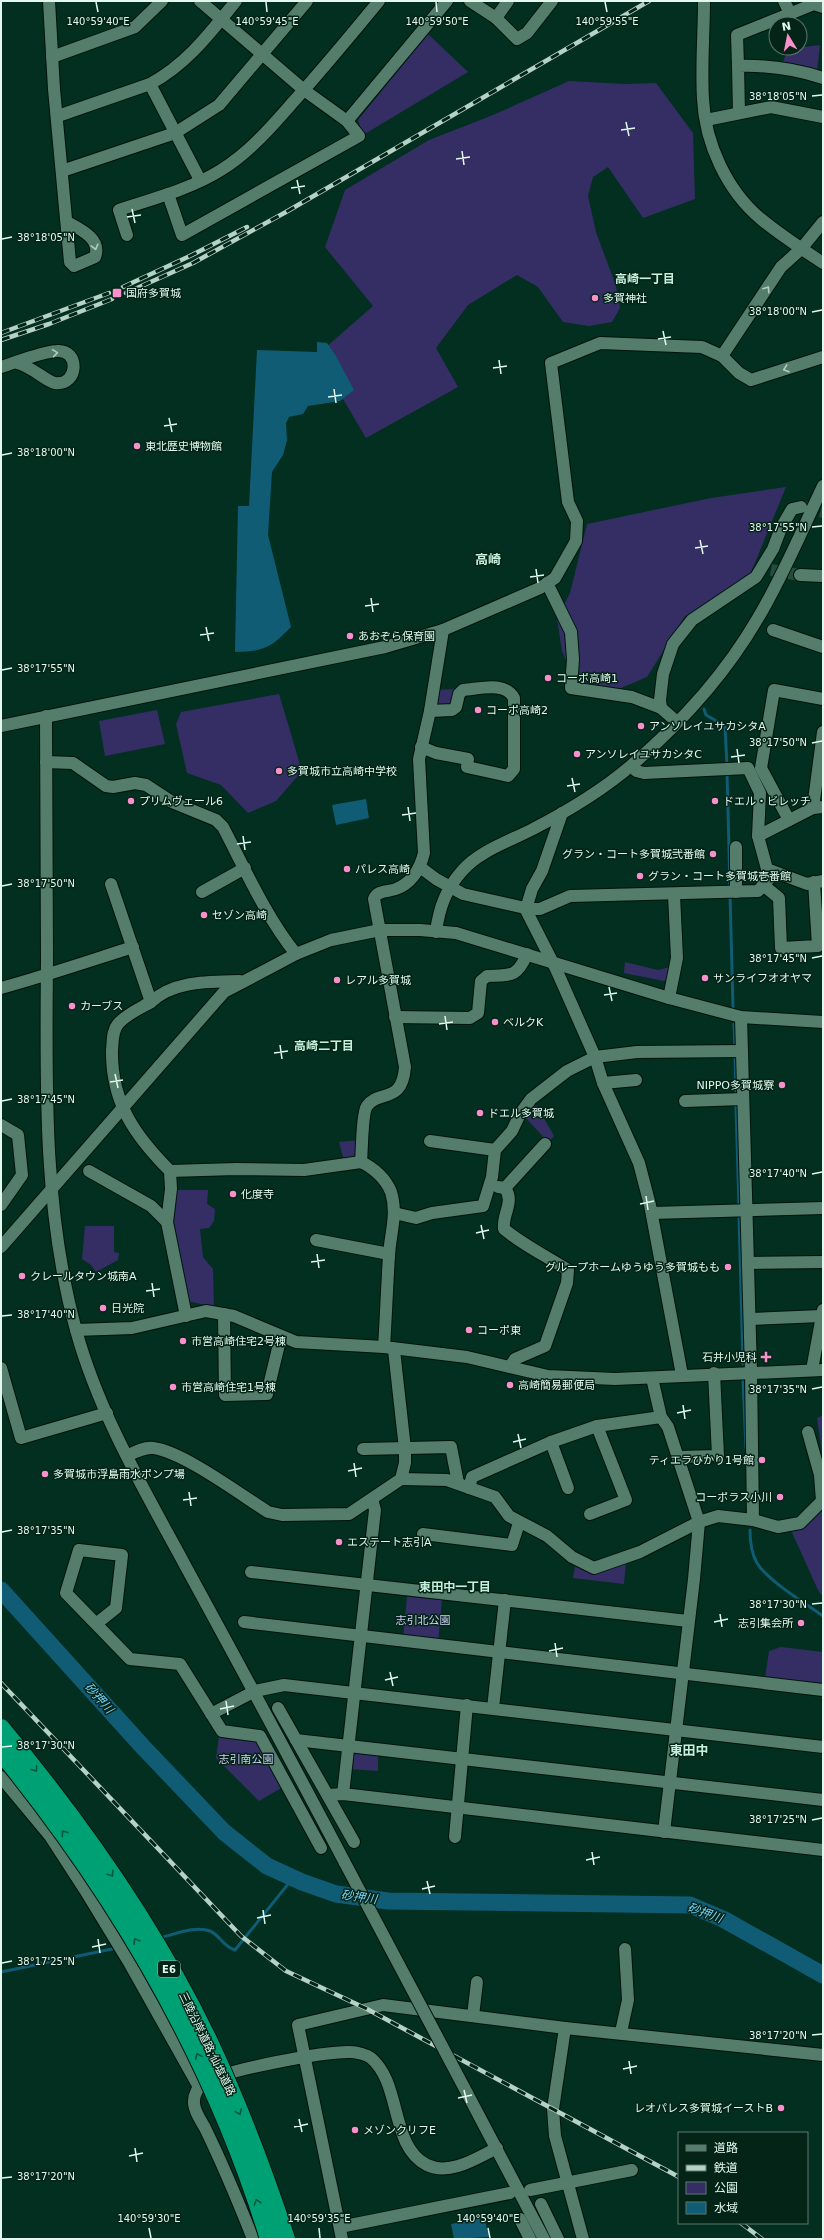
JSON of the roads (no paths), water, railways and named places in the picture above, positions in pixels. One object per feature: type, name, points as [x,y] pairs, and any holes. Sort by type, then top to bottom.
[{"type":"highway","name":"三陸沿岸道路;仙塩道路","points":[[1,1728],[75,1820],[144,1925],[177,1982],[208,2041],[234,2098],[256,2154],[286,2239]]},
{"type":"highway","name":"三陸沿岸道路;仙塩道路","points":[[1,1752],[98,1881],[132,1933],[164,1990],[194,2048],[219,2103],[242,2159],[269,2239]]},
{"type":"street","points":[[49,1],[52,57],[67,222]]},
{"type":"street","points":[[52,57],[135,27],[162,1]]},
{"type":"street","points":[[168,194],[182,234],[359,136],[347,121],[304,90],[200,1]]},
{"type":"street","points":[[58,116],[150,84],[184,62],[236,1]]},
{"type":"street","points":[[62,172],[175,133],[219,105],[307,1]]},
{"type":"street","points":[[127,235],[119,210],[168,194],[200,180],[220,170],[243,154],[268,131],[379,1]]},
{"type":"street","points":[[347,121],[447,1]]},
{"type":"street","points":[[470,1],[496,18],[517,39],[527,34],[552,1]]},
{"type":"street","points":[[496,18],[508,1]]},
{"type":"street","points":[[704,1],[703,99],[706,120],[716,157],[741,198],[760,219],[823,263]]},
{"type":"street","points":[[784,1],[790,13]]},
{"type":"street","points":[[739,113],[737,35],[814,4],[823,7]]},
{"type":"street","points":[[738,66],[760,65],[802,71],[823,78]]},
{"type":"street","points":[[150,84],[200,180]]},
{"type":"street","points":[[706,120],[772,107],[823,117]]},
{"type":"street","points":[[722,356],[781,267],[801,249],[823,222]]},
{"type":"street","points":[[1,726],[385,647],[442,630],[555,578],[576,541],[577,521],[568,502],[551,363],[600,344],[702,347],[722,356],[739,373],[751,380],[823,357]]},
{"type":"street","points":[[1,368],[17,363]]},
{"type":"street","points":[[436,932],[444,897],[462,870],[473,861],[562,813],[633,764],[704,694],[734,656],[758,618],[823,486]]},
{"type":"street","points":[[661,708],[660,700],[663,674],[673,644],[692,620],[767,569],[792,510],[801,507]]},
{"type":"street","points":[[800,575],[823,576]]},
{"type":"street","points":[[547,583],[571,632],[573,659],[571,688],[632,697],[661,708],[677,722]]},
{"type":"street","points":[[362,1162],[366,1107],[371,1102],[389,1096],[401,1085],[404,1078],[405,1067],[375,904],[376,895],[396,889],[406,884],[420,867],[424,853],[419,767],[421,747],[430,711],[442,630]]},
{"type":"street","points":[[773,630],[823,647]]},
{"type":"street","points":[[421,747],[436,753],[468,759],[467,767],[498,775],[508,776],[514,769],[514,698],[511,692],[500,688],[463,690],[459,694],[456,707],[452,710],[430,711]]},
{"type":"street","points":[[790,820],[761,768],[774,690],[823,699]]},
{"type":"street","points":[[46,716],[46,976],[48,1139],[57,1238],[76,1330],[98,1395],[127,1456],[255,1691],[467,2093],[498,2148],[544,2239]]},
{"type":"street","points":[[758,836],[818,807],[823,732]]},
{"type":"street","points":[[46,762],[72,763],[106,786],[113,788],[134,783],[146,785],[172,802],[216,820],[223,827],[287,943],[296,954]]},
{"type":"street","points":[[633,764],[636,771],[644,773],[748,768],[760,793],[758,836],[767,869],[774,873],[807,884],[819,882],[818,946],[781,948],[779,898],[763,885]]},
{"type":"street","points":[[562,813],[542,871],[532,889],[525,908],[552,961],[596,1057],[603,1083],[639,1163],[652,1213],[682,1376]]},
{"type":"street","points":[[732,892],[736,847]]},
{"type":"street","points":[[420,867],[436,879],[463,894],[525,908],[540,909],[570,896],[758,891],[774,873]]},
{"type":"street","points":[[202,892],[245,868]]},
{"type":"street","points":[[111,884],[151,1002]]},
{"type":"street","points":[[669,998],[677,958],[674,894]]},
{"type":"street","points":[[1,1247],[52,1191],[123,1106],[224,992],[241,981],[296,954],[331,940],[380,930],[436,932],[467,935],[669,998],[741,1017],[823,1022]]},
{"type":"street","points":[[1,988],[46,976],[67,967],[133,947]]},
{"type":"street","points":[[395,1017],[470,1018],[478,1013],[481,982],[486,976],[511,975],[522,967],[527,954]]},
{"type":"street","points":[[186,1316],[167,1222],[171,1189],[170,1171],[144,1146],[123,1106],[116,1088],[112,1066],[113,1034],[118,1024],[129,1014],[151,1002],[161,992],[173,987],[206,982],[241,981]]},
{"type":"street","points":[[741,1017],[737,1051],[743,1099],[742,1211],[748,1263],[750,1319],[753,1520]]},
{"type":"street","points":[[394,1213],[416,1218],[432,1213],[483,1206],[490,1186],[495,1150],[512,1131],[520,1114],[531,1099],[567,1071],[596,1057],[637,1052],[737,1051]]},
{"type":"street","points":[[603,1083],[636,1080]]},
{"type":"street","points":[[685,1101],[743,1099]]},
{"type":"street","points":[[1,1125],[18,1135],[22,1175],[1,1205]]},
{"type":"street","points":[[430,1140],[495,1150]]},
{"type":"street","points":[[505,1188],[545,1144]]},
{"type":"street","points":[[170,1171],[236,1168],[304,1170],[362,1162],[377,1172],[384,1180],[390,1191],[394,1213],[389,1254],[389,1349],[405,1449],[405,1463],[401,1478]]},
{"type":"street","points":[[88,1171],[151,1206],[167,1222]]},
{"type":"street","points":[[490,1186],[505,1188],[509,1194],[509,1203],[503,1222],[504,1229],[521,1243],[539,1251],[568,1270],[567,1283],[545,1346],[515,1359],[510,1367]]},
{"type":"street","points":[[652,1213],[823,1208]]},
{"type":"street","points":[[316,1240],[389,1254]]},
{"type":"street","points":[[748,1263],[823,1262]]},
{"type":"street","points":[[76,1330],[132,1328],[206,1311],[234,1316],[296,1342],[467,1357],[548,1376],[615,1379],[652,1378],[714,1373],[818,1370],[822,1313],[750,1319]]},
{"type":"street","points":[[224,1314],[226,1395],[267,1394],[281,1336]]},
{"type":"street","points":[[1,1368],[21,1438],[107,1413]]},
{"type":"street","points":[[678,1457],[718,1456],[714,1373]]},
{"type":"street","points":[[652,1378],[661,1417],[668,1427],[699,1522],[664,1832]]},
{"type":"street","points":[[470,1488],[472,1477],[551,1442],[597,1426],[661,1417]]},
{"type":"street","points":[[590,1514],[626,1500],[597,1426]]},
{"type":"street","points":[[127,1456],[142,1449],[152,1447],[163,1450],[187,1461],[268,1512],[282,1515],[348,1514],[401,1478],[447,1480],[495,1497],[509,1516],[519,1523],[547,1536],[572,1557],[594,1568],[640,1552],[699,1522],[718,1516],[753,1520],[778,1527],[800,1523],[822,1501],[820,1475],[808,1432]]},
{"type":"street","points":[[551,1442],[568,1488]]},
{"type":"street","points":[[363,1449],[451,1447],[458,1483]]},
{"type":"street","points":[[343,1794],[368,1585],[375,1510],[372,1499]]},
{"type":"street","points":[[423,1534],[512,1545],[519,1523]]},
{"type":"street","points":[[96,1624],[116,1608],[122,1555],[79,1550],[66,1593],[96,1624],[130,1659],[180,1664],[222,1731],[260,1736],[321,1848]]},
{"type":"street","points":[[251,1572],[688,1622]]},
{"type":"street","points":[[493,1708],[505,1600]]},
{"type":"street","points":[[244,1622],[823,1690]]},
{"type":"street","points":[[211,1714],[255,1691],[284,1685],[823,1747]]},
{"type":"street","points":[[455,1837],[467,1705]]},
{"type":"street","points":[[278,1708],[354,1842]]},
{"type":"street","points":[[296,1740],[461,1760],[823,1800]]},
{"type":"street","points":[[1,1777],[50,1836],[85,1890],[130,1964],[199,2087]]},
{"type":"street","points":[[328,1795],[343,1794],[823,1850]]},
{"type":"street","points":[[622,2032],[628,2000],[624,1949]]},
{"type":"street","points":[[473,2016],[477,1982]]},
{"type":"street","points":[[510,2193],[341,2233],[298,2025],[383,2005],[565,2028],[622,2032],[823,2054]]},
{"type":"street","points":[[565,2028],[553,2108],[555,2136],[583,2239]]},
{"type":"street","points":[[253,2239],[226,2170],[197,2113],[194,2102],[199,2087],[203,2083],[238,2071],[334,2053],[352,2052],[369,2057],[380,2067],[387,2081],[406,2142],[415,2156],[429,2166],[445,2169],[458,2166],[498,2148]]},
{"type":"street","points":[[530,2190],[632,2170]]},
{"type":"street","points":[[541,2204],[558,2239]]},
{"type":"street","points":[[520,2219],[530,2239]]},
{"type":"water","points":[[317,342],[327,343],[336,356],[354,390],[340,401],[308,406],[303,414],[289,417],[286,423],[287,440],[283,455],[272,472],[268,535],[291,627],[272,644],[266,647],[253,651],[235,652],[238,506],[249,506],[257,350],[317,352]]},
{"type":"water","points":[[366,799],[369,818],[336,825],[332,805]]},
{"type":"water","points":[[484,2217],[489,2237],[454,2239],[451,2224]]},
{"type":"waterway","points":[[704,709],[706,715],[725,726],[727,766]]},
{"type":"waterway","points":[[727,772],[730,888]]},
{"type":"waterway","points":[[730,894],[733,1007]]},
{"type":"waterway","points":[[734,1024],[735,1048]]},
{"type":"waterway","points":[[735,1053],[736,1092]]},
{"type":"waterway","points":[[736,1107],[739,1208]]},
{"type":"waterway","points":[[739,1214],[743,1364]]},
{"type":"waterway","points":[[743,1380],[746,1448]]},
{"type":"waterway","points":[[750,1530],[753,1555],[762,1570],[778,1584],[823,1616]]},
{"type":"waterway","name":"砂押川","points":[[1,1590],[143,1747],[224,1832],[267,1866],[302,1882],[336,1894],[388,1901],[690,1905],[723,1919],[823,1975]]},
{"type":"waterway","points":[[159,1938],[184,1931],[204,1929],[216,1935],[227,1946],[235,1950],[293,1878]]},
{"type":"waterway","points":[[1,1972],[112,1949]]},
{"type":"tunnel","points":[[803,507],[823,512]]},
{"type":"tunnel","points":[[771,570],[800,575]]},
{"type":"railway","points":[[126,293],[193,263],[286,212],[649,1]]},
{"type":"railway","points":[[123,287],[190,256],[247,227]]},
{"type":"railway","points":[[1,333],[109,293]]},
{"type":"railway","points":[[1,340],[49,324],[112,299]]},
{"type":"railway","points":[[1,1683],[241,1936],[286,1971],[367,2009],[678,2176]]},
{"type":"railway","points":[[742,2224],[762,2239]]},
{"type":"place","name":"国府多賀城","points":[[117,293]]},
{"type":"place","name":"多賀神社","points":[[595,298]]},
{"type":"place","name":"東北歴史博物館","points":[[137,446]]},
{"type":"place","name":"あおぞら保育園","points":[[350,636]]},
{"type":"place","name":"コーポ高崎1","points":[[548,678]]},
{"type":"place","name":"コーポ高崎2","points":[[478,710]]},
{"type":"place","name":"アンソレイユサカシタA","points":[[641,726]]},
{"type":"place","name":"アンソレイユサカシタC","points":[[577,754]]},
{"type":"place","name":"多賀城市立高崎中学校","points":[[279,771]]},
{"type":"place","name":"プリムヴェール6","points":[[131,801]]},
{"type":"place","name":"ドエル・ビレッチ","points":[[715,801]]},
{"type":"place","name":"グラン・コート多賀城弐番館","points":[[713,854]]},
{"type":"place","name":"パレス高崎","points":[[347,869]]},
{"type":"place","name":"グラン・コート多賀城壱番館","points":[[640,876]]},
{"type":"place","name":"セゾン高崎","points":[[204,915]]},
{"type":"place","name":"サンライフオオヤマ","points":[[705,978]]},
{"type":"place","name":"レアル多賀城","points":[[337,980]]},
{"type":"place","name":"カーブス","points":[[72,1006]]},
{"type":"place","name":"ベルクK","points":[[495,1022]]},
{"type":"place","name":"NIPPO多賀城寮","points":[[782,1085]]},
{"type":"place","name":"ドエル多賀城","points":[[480,1113]]},
{"type":"place","name":"化度寺","points":[[233,1194]]},
{"type":"place","name":"グループホームゆうゆう多賀城もも","points":[[728,1267]]},
{"type":"place","name":"クレールタウン城南A","points":[[22,1276]]},
{"type":"place","name":"日光院","points":[[103,1308]]},
{"type":"place","name":"コーポ東","points":[[469,1330]]},
{"type":"place","name":"市営高崎住宅2号棟","points":[[183,1341]]},
{"type":"place","name":"石井小児科","points":[[766,1357]]},
{"type":"place","name":"高崎簡易郵便局","points":[[510,1385]]},
{"type":"place","name":"市営高崎住宅1号棟","points":[[173,1387]]},
{"type":"place","name":"ティエラひかり1号館","points":[[762,1460]]},
{"type":"place","name":"多賀城市浮島雨水ポンプ場","points":[[45,1474]]},
{"type":"place","name":"コーポラス小川","points":[[780,1497]]},
{"type":"place","name":"エステート志引A","points":[[339,1542]]},
{"type":"place","name":"志引集会所","points":[[801,1623]]},
{"type":"place","name":"レオパレス多賀城イーストB","points":[[781,2108]]},
{"type":"place","name":"メゾンクリフE","points":[[355,2130]]},
{"type":"district","name":"高崎一丁目","points":[[645,279]]},
{"type":"district","name":"高崎","points":[[488,559]]},
{"type":"district","name":"高崎二丁目","points":[[324,1046]]},
{"type":"district","name":"東田中一丁目","points":[[455,1587]]},
{"type":"district","name":"東田中","points":[[689,1750]]},
{"type":"park label","name":"志引北公園","points":[[423,1620]]},
{"type":"park label","name":"志引南公園","points":[[246,1759]]}]
